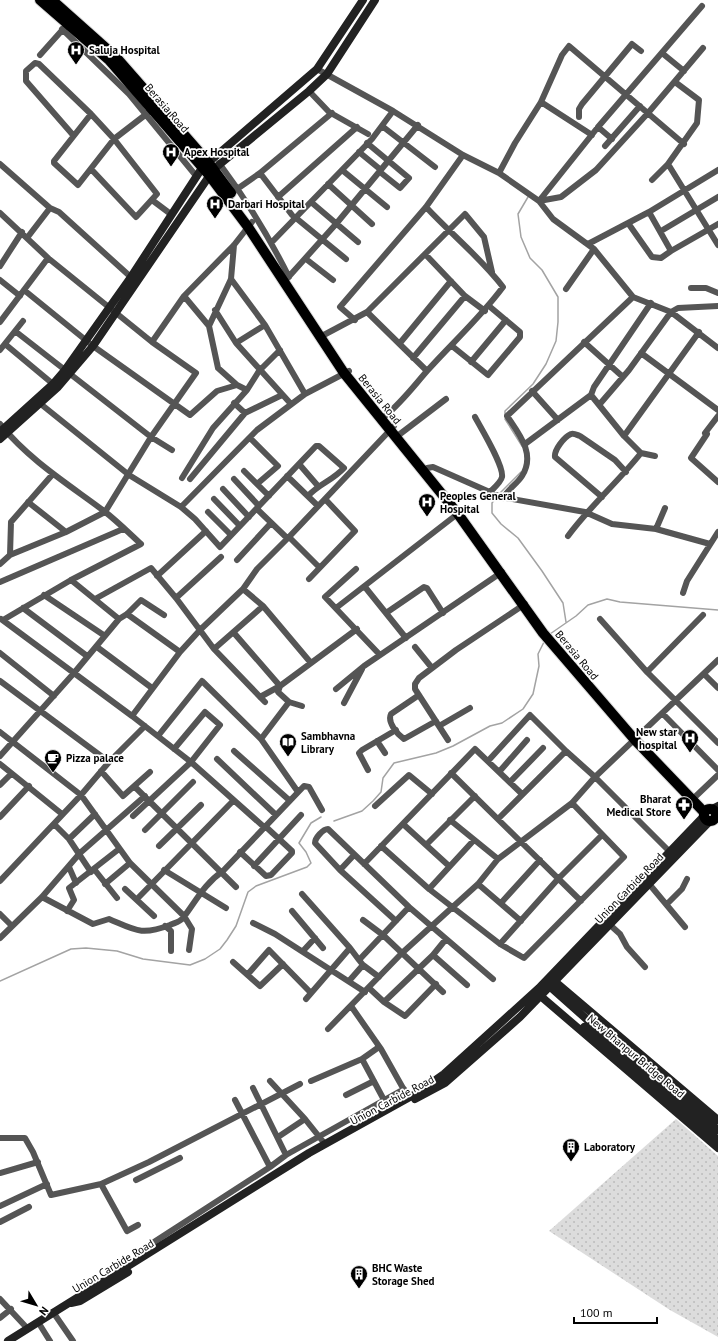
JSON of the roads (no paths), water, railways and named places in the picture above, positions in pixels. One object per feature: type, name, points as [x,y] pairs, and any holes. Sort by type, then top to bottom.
[{"type":"main road","name":"Berasia Road","points":[[40,0],[109,60],[149,112],[231,193],[250,225],[287,279],[346,372],[460,512]]},
{"type":"main road","name":"Berasia Road","points":[[52,0],[67,24],[116,57],[208,169]]},
{"type":"main road","name":"Berasia Road","points":[[346,372],[385,416],[394,430],[427,468],[545,632],[637,738],[712,814]]},
{"type":"main road","name":"Berasia Road","points":[[637,738],[696,796],[712,814]]},
{"type":"street","points":[[0,439],[3,430],[39,402],[68,372],[89,344],[116,313],[137,283],[160,241],[172,215],[208,169],[317,69],[364,0]]},
{"type":"street","points":[[89,344],[109,307],[160,241],[208,169],[309,91],[327,74],[375,0]]},
{"type":"street","points":[[539,200],[598,127],[702,6]]},
{"type":"street","points":[[40,55],[67,24]]},
{"type":"street","points":[[580,117],[579,109],[582,104],[632,44],[641,51]]},
{"type":"street","points":[[499,173],[515,143],[541,102],[562,54],[569,46],[604,78],[640,106],[684,144]]},
{"type":"street","points":[[539,200],[561,197],[596,170],[648,113],[703,48]]},
{"type":"street","points":[[662,53],[684,71]]},
{"type":"street","points":[[73,135],[26,82],[26,71],[32,64],[39,64],[91,114],[157,194],[136,217],[91,168]]},
{"type":"street","points":[[317,69],[418,125],[464,155],[499,173],[539,200],[553,220],[594,249],[633,297],[671,312],[718,348]]},
{"type":"street","points":[[652,180],[668,164],[684,144],[697,123],[699,100],[675,82]]},
{"type":"street","points":[[309,91],[332,113],[368,134]]},
{"type":"street","points":[[541,102],[592,135]]},
{"type":"street","points":[[605,146],[640,106]]},
{"type":"street","points":[[272,242],[294,217],[311,202],[359,152],[393,111]]},
{"type":"street","points":[[91,114],[54,161],[54,163],[78,184],[114,140],[149,112]]},
{"type":"street","points":[[332,113],[260,173],[231,193],[272,242],[287,279],[353,205],[418,125]]},
{"type":"street","points":[[382,126],[436,168]]},
{"type":"street","points":[[598,127],[612,139]]},
{"type":"street","points":[[278,197],[357,128]]},
{"type":"street","points":[[359,152],[400,188],[409,178],[367,143]]},
{"type":"street","points":[[355,320],[340,307],[426,207],[464,155]]},
{"type":"street","points":[[0,164],[50,208],[59,212],[137,283]]},
{"type":"street","points":[[668,164],[718,245]]},
{"type":"street","points":[[342,170],[387,207]]},
{"type":"street","points":[[588,244],[649,212],[718,170]]},
{"type":"street","points":[[260,173],[294,217],[346,259]]},
{"type":"street","points":[[328,184],[353,205],[372,224]]},
{"type":"street","points":[[661,231],[718,197]]},
{"type":"street","points":[[152,200],[172,215]]},
{"type":"street","points":[[311,202],[358,242]]},
{"type":"street","points":[[385,416],[397,406],[427,371],[487,308],[503,288],[492,272],[448,231],[426,207]]},
{"type":"street","points":[[27,238],[50,208]]},
{"type":"street","points":[[649,212],[671,251]]},
{"type":"street","points":[[0,213],[48,258],[152,342],[196,373],[151,437],[105,512],[66,532],[10,555],[0,564]]},
{"type":"street","points":[[322,336],[355,320],[367,312],[465,214],[484,237],[492,272]]},
{"type":"street","points":[[628,223],[654,258],[661,258],[718,224]]},
{"type":"street","points":[[152,342],[184,296],[234,245],[250,225]]},
{"type":"street","points":[[0,266],[22,232]]},
{"type":"street","points":[[209,326],[215,310],[231,279],[234,245]]},
{"type":"street","points":[[566,289],[594,249]]},
{"type":"street","points":[[424,254],[465,296],[506,320],[520,332],[520,337],[488,375],[452,346]]},
{"type":"street","points":[[0,322],[48,258]]},
{"type":"street","points":[[306,259],[333,280]]},
{"type":"street","points":[[231,279],[265,325],[305,394]]},
{"type":"street","points":[[0,280],[22,293],[89,344],[190,415],[217,391],[237,385]]},
{"type":"street","points":[[400,343],[451,281]]},
{"type":"street","points":[[691,288],[706,288],[718,293]]},
{"type":"street","points":[[184,296],[209,326],[218,368],[237,385],[247,390]]},
{"type":"street","points":[[414,358],[465,296]]},
{"type":"street","points":[[502,498],[522,477],[527,466],[528,457],[525,444],[507,416],[633,297]]},
{"type":"street","points":[[525,444],[591,395],[651,303]]},
{"type":"street","points":[[599,405],[623,377],[671,312],[678,308],[718,306]]},
{"type":"street","points":[[215,310],[236,343],[259,371],[291,404]]},
{"type":"street","points":[[367,312],[427,371]]},
{"type":"street","points":[[471,362],[506,320]]},
{"type":"street","points":[[0,350],[23,322]]},
{"type":"street","points":[[236,343],[265,325]]},
{"type":"street","points":[[15,331],[151,437],[172,450]]},
{"type":"street","points":[[624,436],[699,332]]},
{"type":"street","points":[[584,342],[623,377]]},
{"type":"street","points":[[5,344],[53,384]]},
{"type":"street","points":[[182,478],[208,434],[247,390],[259,371],[280,350]]},
{"type":"street","points":[[641,353],[718,410]]},
{"type":"street","points":[[39,402],[53,384],[68,372]]},
{"type":"street","points":[[181,507],[250,438],[291,404],[305,394],[346,372]]},
{"type":"street","points":[[532,391],[558,420]]},
{"type":"street","points":[[190,479],[245,413],[282,395]]},
{"type":"street","points":[[591,395],[624,436],[641,453],[655,456]]},
{"type":"street","points":[[308,496],[318,486],[346,471],[394,430],[446,399]]},
{"type":"street","points":[[39,402],[129,475],[181,507],[220,547],[316,446],[319,446],[346,471]]},
{"type":"street","points":[[234,403],[245,413]]},
{"type":"street","points":[[718,416],[705,433],[707,434],[691,458],[718,482]]},
{"type":"street","points":[[475,417],[497,457],[502,475],[492,493]]},
{"type":"street","points":[[3,430],[52,475],[105,512],[141,544],[71,580],[2,619],[191,762],[233,801],[265,826],[292,851],[292,853],[268,876],[264,876],[240,852]]},
{"type":"street","points":[[602,497],[555,457],[556,450],[570,435],[574,433],[580,436],[615,460],[626,472]]},
{"type":"street","points":[[250,438],[278,466],[257,484]]},
{"type":"street","points":[[568,536],[585,512],[626,472],[641,453]]},
{"type":"street","points":[[299,464],[318,486]]},
{"type":"street","points":[[427,468],[433,467],[502,498],[585,512],[612,524],[656,529],[710,544]]},
{"type":"street","points":[[244,471],[269,496]]},
{"type":"street","points":[[132,716],[180,652],[200,630],[243,589],[257,569],[325,499],[346,471]]},
{"type":"street","points":[[10,555],[11,522],[52,475]]},
{"type":"street","points":[[287,476],[318,506]]},
{"type":"street","points":[[234,479],[271,523],[319,568]]},
{"type":"street","points":[[223,489],[249,517]]},
{"type":"street","points":[[214,499],[240,526]]},
{"type":"street","points":[[309,579],[356,531],[325,499]]},
{"type":"street","points":[[28,502],[66,532]]},
{"type":"street","points":[[656,529],[665,508]]},
{"type":"street","points":[[208,512],[231,536]]},
{"type":"street","points":[[336,608],[446,528],[460,512]]},
{"type":"street","points":[[237,560],[271,523]]},
{"type":"street","points":[[0,582],[123,529]]},
{"type":"street","points":[[157,576],[206,531]]},
{"type":"street","points":[[683,593],[687,580],[718,532]]},
{"type":"street","points":[[176,598],[221,557]]},
{"type":"street","points":[[95,599],[151,568],[176,598],[214,649],[262,700],[357,629]]},
{"type":"street","points":[[356,569],[325,597],[357,629],[380,655]]},
{"type":"street","points":[[336,689],[364,666],[444,613],[501,572]]},
{"type":"street","points":[[71,580],[119,619]]},
{"type":"street","points":[[365,587],[406,638]]},
{"type":"street","points":[[386,613],[424,587],[427,588],[444,613]]},
{"type":"street","points":[[243,589],[264,606],[311,663]]},
{"type":"street","points":[[44,596],[105,636]]},
{"type":"street","points":[[0,756],[74,673],[119,619],[127,614],[141,600],[164,615]]},
{"type":"street","points":[[448,740],[415,689],[415,684],[419,678],[456,650],[525,605]]},
{"type":"street","points":[[214,649],[264,606]]},
{"type":"street","points":[[23,608],[87,656]]},
{"type":"street","points":[[127,614],[180,652]]},
{"type":"street","points":[[647,672],[703,615]]},
{"type":"street","points":[[600,619],[647,672],[718,743]]},
{"type":"street","points":[[234,632],[280,686]]},
{"type":"street","points":[[96,647],[152,688]]},
{"type":"street","points":[[415,647],[432,668]]},
{"type":"street","points":[[0,653],[54,696]]},
{"type":"street","points":[[328,1028],[402,953],[478,884],[498,859],[572,803],[595,777],[663,714],[718,660]]},
{"type":"street","points":[[344,703],[364,666]]},
{"type":"street","points":[[704,674],[718,688]]},
{"type":"street","points":[[0,681],[109,762]]},
{"type":"street","points":[[158,736],[202,681],[261,739],[298,792]]},
{"type":"street","points":[[280,686],[278,692],[289,702],[302,706]]},
{"type":"street","points":[[419,695],[391,714],[391,722],[404,739],[470,708]]},
{"type":"street","points":[[261,739],[289,702]]},
{"type":"street","points":[[0,938],[42,897],[69,868],[80,853],[191,762],[220,725],[205,712],[174,749]]},
{"type":"street","points":[[663,714],[718,770]]},
{"type":"street","points":[[488,762],[530,715],[669,851]]},
{"type":"street","points":[[0,881],[81,795],[109,762],[145,726]]},
{"type":"street","points":[[368,770],[359,753],[396,730]]},
{"type":"street","points":[[0,732],[81,795],[130,863],[184,916],[192,928],[189,950]]},
{"type":"street","points":[[499,772],[527,740]]},
{"type":"street","points":[[377,741],[385,753]]},
{"type":"street","points":[[510,782],[543,748]]},
{"type":"street","points":[[364,864],[475,749],[522,794]]},
{"type":"street","points":[[234,751],[289,800]]},
{"type":"street","points":[[498,820],[566,751]]},
{"type":"street","points":[[217,759],[276,815]]},
{"type":"street","points":[[0,764],[62,814]]},
{"type":"street","points":[[102,771],[123,796],[135,787],[150,772]]},
{"type":"street","points":[[451,773],[581,902]]},
{"type":"street","points":[[0,785],[11,774]]},
{"type":"street","points":[[375,806],[409,775],[432,794]]},
{"type":"street","points":[[696,796],[718,775]]},
{"type":"street","points":[[144,830],[192,782]]},
{"type":"street","points":[[0,817],[29,786]]},
{"type":"street","points":[[42,897],[93,924],[109,919],[134,930],[148,932],[182,920],[199,893],[304,786],[309,787],[322,810]]},
{"type":"street","points":[[135,787],[236,886]]},
{"type":"street","points":[[426,845],[475,796]]},
{"type":"street","points":[[133,816],[147,798]]},
{"type":"street","points":[[136,899],[233,801]]},
{"type":"street","points":[[381,846],[452,908],[500,944],[524,958],[624,857],[572,803]]},
{"type":"street","points":[[159,846],[201,806]]},
{"type":"street","points":[[69,839],[95,814]]},
{"type":"street","name":"Union Carbide Road","points":[[550,982],[669,851],[712,814]]},
{"type":"street","name":"Union Carbide Road","points":[[71,1303],[77,1296],[325,1144],[408,1097],[444,1074],[540,992],[650,885],[712,814]]},
{"type":"street","points":[[254,866],[300,815]]},
{"type":"street","points":[[450,820],[498,859]]},
{"type":"street","points":[[54,824],[69,839],[92,870],[117,898]]},
{"type":"street","points":[[403,824],[449,866]]},
{"type":"street","points":[[396,921],[340,870],[315,843],[315,839],[325,829],[328,829],[409,907],[493,979]]},
{"type":"street","points":[[500,944],[558,879],[602,835]]},
{"type":"street","points":[[429,889],[474,840]]},
{"type":"street","points":[[67,911],[74,900],[69,888],[119,849]]},
{"type":"street","points":[[340,870],[354,855]]},
{"type":"street","points":[[501,903],[540,860]]},
{"type":"street","points":[[105,884],[130,863]]},
{"type":"street","points":[[69,868],[76,883]]},
{"type":"street","points":[[164,870],[199,893],[226,908]]},
{"type":"street","points":[[667,904],[682,889],[687,879]]},
{"type":"street","points":[[478,884],[521,921]]},
{"type":"street","points":[[650,885],[685,928]]},
{"type":"street","points":[[124,889],[154,916]]},
{"type":"street","points":[[302,894],[350,948],[361,963],[379,977]]},
{"type":"street","points":[[349,981],[383,935],[409,907]]},
{"type":"street","points":[[292,911],[323,948]]},
{"type":"street","points":[[0,914],[12,926]]},
{"type":"street","points":[[363,920],[383,935],[443,992]]},
{"type":"street","points":[[253,923],[303,951],[349,981],[367,990],[405,1016],[436,984]]},
{"type":"street","points":[[610,924],[620,934],[627,947],[645,967]]},
{"type":"street","points":[[165,926],[171,931],[171,951]]},
{"type":"street","points":[[303,951],[315,938]]},
{"type":"street","points":[[384,1002],[433,955],[446,939]]},
{"type":"street","points":[[306,999],[350,948]]},
{"type":"street","points":[[248,974],[269,950],[311,993]]},
{"type":"street","points":[[433,955],[466,985]]},
{"type":"street","points":[[233,962],[262,985],[283,964]]},
{"type":"street","points":[[550,982],[718,1120]]},
{"type":"street","name":"New Bhanpur Bridge Road","points":[[550,982],[718,1130]]},
{"type":"street","points":[[540,992],[718,1148]]},
{"type":"street","name":"Union Carbide Road","points":[[8,1341],[53,1312],[71,1303],[80,1301],[303,1160],[445,1083],[513,1024],[540,992]]},
{"type":"street","name":"New Bhanpur Bridge Road","points":[[540,992],[718,1140]]},
{"type":"street","points":[[351,1006],[379,1047],[408,1097]]},
{"type":"street","points":[[311,1081],[362,1059],[379,1047]]},
{"type":"street","points":[[362,1059],[384,1100]]},
{"type":"street","points":[[270,1081],[320,1136],[325,1144]]},
{"type":"street","points":[[346,1095],[374,1081]]},
{"type":"street","points":[[0,1138],[25,1138],[38,1162],[51,1195],[101,1184],[149,1162],[300,1084]]},
{"type":"street","points":[[252,1088],[286,1155]]},
{"type":"street","points":[[140,1251],[270,1167],[286,1155],[404,1088]]},
{"type":"street","points":[[235,1100],[270,1167]]},
{"type":"street","points":[[278,1137],[305,1119]]},
{"type":"street","points":[[136,1180],[180,1158]]},
{"type":"street","points":[[0,1173],[38,1162]]},
{"type":"street","points":[[149,1162],[152,1172]]},
{"type":"street","points":[[0,1206],[47,1184]]},
{"type":"street","points":[[101,1184],[127,1231],[138,1225]]},
{"type":"street","points":[[0,1222],[29,1207]]},
{"type":"street","points":[[0,1299],[11,1309],[27,1328]]},
{"type":"street","points":[[0,1318],[11,1309]]},
{"type":"street","points":[[53,1312],[73,1341]]},
{"type":"street","points":[[38,1322],[50,1341]]},
{"type":"waterway","points":[[505,415],[505,411],[533,384],[546,364],[556,341],[558,297],[542,270],[530,258],[521,237],[518,214],[528,197]]},
{"type":"waterway","points":[[505,419],[522,446]]},
{"type":"waterway","points":[[498,495],[521,472]]},
{"type":"waterway","points":[[496,498],[492,503],[492,513],[501,524],[518,538],[542,571],[563,603],[566,622]]},
{"type":"waterway","points":[[550,634],[576,616],[588,605],[607,599],[620,602],[718,610]]},
{"type":"waterway","points":[[334,821],[362,811],[373,801],[381,792],[383,778],[394,763],[436,753],[453,746],[490,726],[502,723],[523,709],[533,694],[539,666],[538,654],[544,642]]},
{"type":"waterway","points":[[0,981],[71,949],[86,948],[117,951],[143,959],[190,965],[205,959],[220,949],[236,926],[248,892],[256,886],[307,867],[311,863],[306,852],[299,843],[311,823],[321,817]]},
{"type":"place","name":"Saluja Hospital","points":[[76,65]]},
{"type":"place","name":"Apex Hospital","points":[[171,167]]},
{"type":"place","name":"Darbari Hospital","points":[[215,219]]},
{"type":"place","name":"Peoples General Hospital","points":[[427,517]]},
{"type":"place","name":"New star hospital","points":[[690,753]]},
{"type":"place","name":"Sambhavna Library","points":[[288,757]]},
{"type":"place","name":"Pizza palace","points":[[53,773]]},
{"type":"place","name":"Bharat Medical Store","points":[[684,820]]},
{"type":"place","name":"Laboratory","points":[[571,1162]]},
{"type":"place","name":"BHC Waste Storage Shed","points":[[359,1289]]}]
